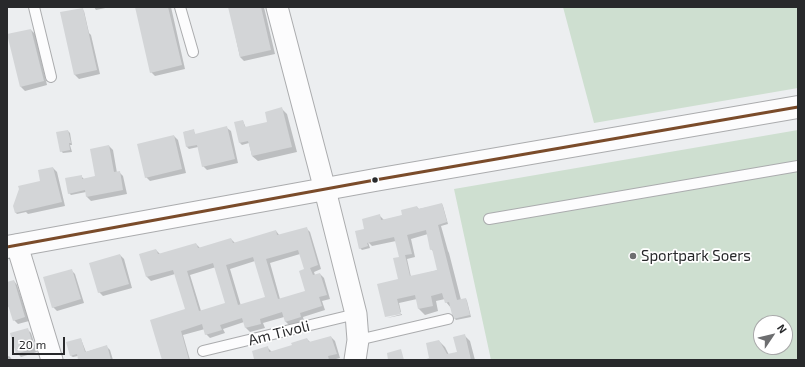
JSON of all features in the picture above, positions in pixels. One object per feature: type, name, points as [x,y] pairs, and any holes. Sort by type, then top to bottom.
[{"type":"street","points":[[277,7],[326,190],[356,314],[358,340],[355,360]]},
{"type":"street","points":[[52,360],[12,246],[376,180],[798,107]]},
{"type":"lane","points":[[34,7],[51,78]]},
{"type":"lane","points":[[180,7],[193,52]]},
{"type":"lane","points":[[489,219],[798,166]]},
{"type":"lane","name":"Am Tivoli","points":[[203,351],[356,314]]},
{"type":"lane","points":[[358,340],[448,319]]},
{"type":"green space","points":[[563,7],[798,7],[798,88],[594,123]]},
{"type":"green space","name":"Sportpark Soers","points":[[798,130],[798,360],[491,360],[454,189]]},
{"type":"building","points":[[135,7],[168,7],[182,65],[150,73]]},
{"type":"building","points":[[228,7],[261,7],[271,50],[240,57]]},
{"type":"building","points":[[83,8],[97,70],[74,75],[60,12]]},
{"type":"building","points":[[31,29],[44,81],[20,87],[7,34]]},
{"type":"building","points":[[282,107],[292,147],[252,156],[248,141],[239,143],[234,122],[243,120],[245,127],[267,122],[265,112]]},
{"type":"building","points":[[227,126],[235,159],[202,167],[197,145],[186,147],[183,132],[194,129],[195,134]]},
{"type":"building","points":[[68,130],[71,143],[69,143],[70,150],[60,152],[56,132]]},
{"type":"building","points":[[174,135],[182,169],[145,178],[137,144]]},
{"type":"building","points":[[109,145],[114,172],[120,171],[123,190],[86,197],[85,190],[68,194],[65,178],[82,175],[82,179],[95,176],[90,149]]},
{"type":"building","points":[[53,167],[62,202],[15,213],[13,206],[19,189],[18,186],[40,181],[38,170]]},
{"type":"building","points":[[442,203],[447,222],[438,225],[457,300],[466,298],[470,315],[453,319],[449,302],[445,303],[442,293],[431,296],[433,306],[418,309],[415,295],[397,299],[401,314],[385,317],[377,284],[398,279],[393,258],[399,257],[394,237],[367,243],[368,246],[359,249],[355,231],[364,229],[362,219],[380,214],[381,220],[402,215],[401,210],[417,206],[418,209]],"holes":[[[426,230],[430,250],[432,249],[437,270],[410,276],[405,255],[412,254],[407,235]]]},
{"type":"building","points":[[307,227],[318,265],[310,268],[313,275],[320,273],[327,295],[319,297],[322,306],[300,313],[301,317],[285,322],[282,312],[260,319],[261,324],[245,328],[242,318],[220,325],[222,330],[205,335],[202,324],[181,331],[189,360],[162,360],[150,320],[185,309],[173,270],[146,277],[139,254],[156,249],[158,254],[196,243],[198,248],[231,238],[233,243],[276,230],[277,235]],"holes":[[[298,250],[304,269],[299,271],[305,291],[278,299],[266,259]],[[253,257],[265,297],[238,305],[226,265]],[[213,263],[225,303],[199,311],[187,271]]]},
{"type":"building","points":[[120,254],[129,284],[98,293],[89,263]]},
{"type":"building","points":[[72,269],[81,299],[52,308],[43,277]]},
{"type":"building","points":[[14,280],[25,317],[13,321],[7,302],[7,282]]},
{"type":"building","points":[[28,328],[34,348],[16,354],[10,333]]},
{"type":"building","points":[[465,334],[471,360],[424,360],[429,358],[426,343],[439,340],[447,354],[457,352],[453,337]]},
{"type":"building","points":[[331,336],[337,354],[328,356],[329,360],[250,360],[254,359],[252,351],[268,346],[269,352],[292,345],[291,343],[307,338],[309,342]]},
{"type":"building","points":[[81,338],[85,352],[107,345],[111,360],[78,360],[77,354],[70,356],[66,342]]},
{"type":"building","points":[[401,349],[404,360],[388,360],[387,353]]},
{"type":"transit line","points":[[7,247],[375,180],[798,107]]},
{"type":"place","name":"Sportpark Soers","points":[[633,256]]}]
